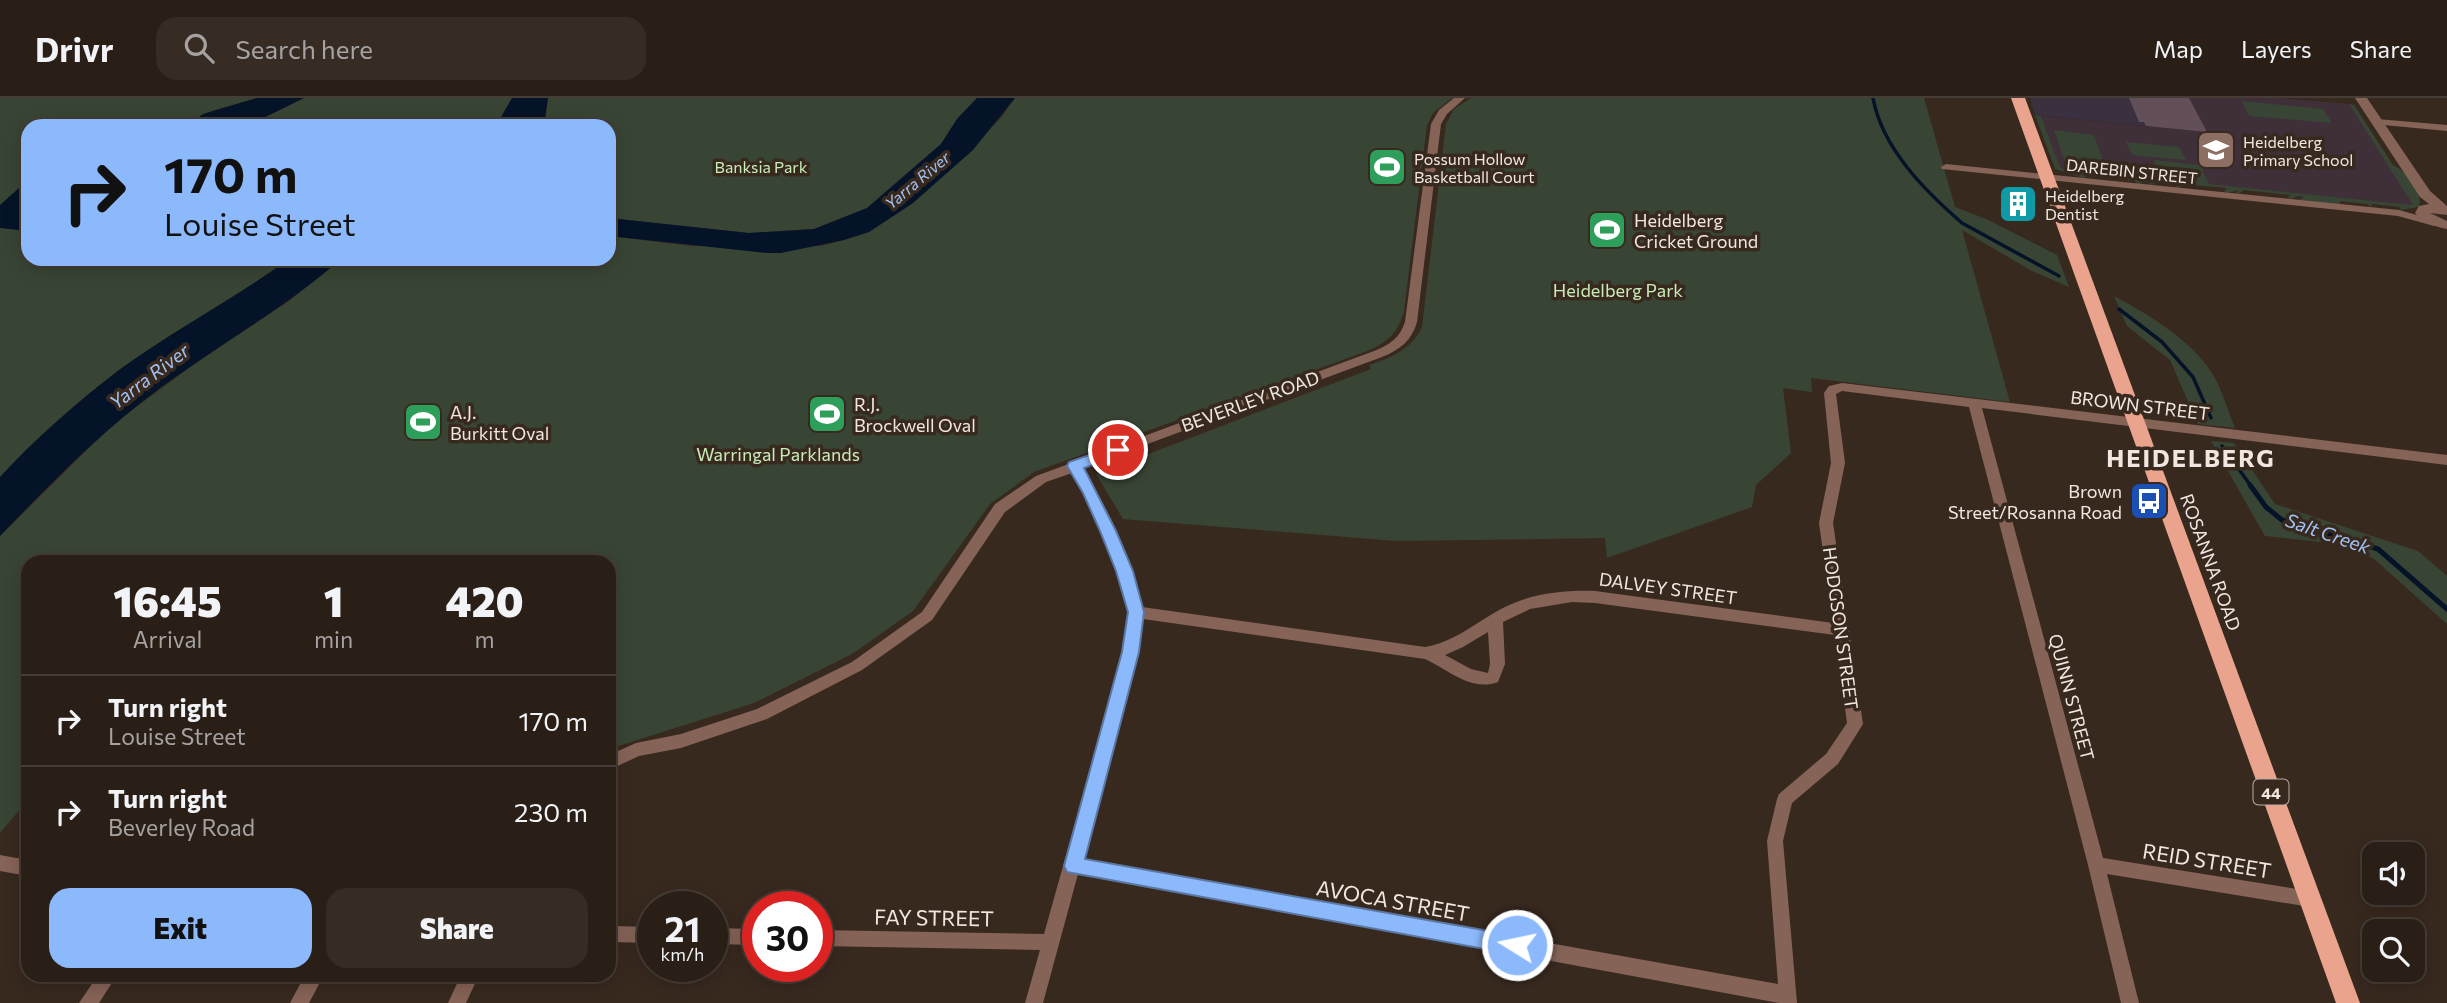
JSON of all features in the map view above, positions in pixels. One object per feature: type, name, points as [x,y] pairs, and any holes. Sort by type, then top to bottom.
[{"type":"highway","name":"ROSANNA ROAD","points":[[2018,98],[2348,1003]]},
{"type":"street","name":"BEVERLEY ROAD","points":[[616,760],[636,750],[681,741],[762,714],[857,666],[927,616],[1000,508],[1041,479],[1378,354],[1401,341],[1411,322],[1435,129],[1443,112],[1460,98]]},
{"type":"street","points":[[2361,98],[2424,204],[2423,215],[2443,221]]},
{"type":"street","points":[[2377,122],[2447,128]]},
{"type":"street","name":"DAREBIN STREET","points":[[1946,167],[2399,214],[2443,221]]},
{"type":"street","name":"DAREBIN STREET","points":[[2399,214],[2424,204]]},
{"type":"street","name":"BROWN STREET","points":[[1830,393],[1842,387],[2447,460]]},
{"type":"street","name":"HODGSON STREET","points":[[1787,998],[1776,841],[1785,799],[1832,759],[1854,724],[1826,523],[1838,463],[1830,393]]},
{"type":"street","name":"QUINN STREET","points":[[1974,402],[2130,1003]]},
{"type":"street","points":[[1034,1003],[1130,652],[1136,612],[1125,571],[1090,492],[1074,466]]},
{"type":"street","name":"DALVEY STREET","points":[[1421,653],[1458,645],[1496,619],[1529,603],[1579,596],[1839,630]]},
{"type":"street","name":"DALVEY STREET","points":[[1136,612],[1421,653],[1440,658],[1472,679],[1489,679],[1496,674],[1496,619]]},
{"type":"street","points":[[0,863],[21,867]]},
{"type":"street","name":"REID STREET","points":[[2096,865],[2310,899]]},
{"type":"street","name":"AVOCA STREET","points":[[1073,866],[1787,998]]},
{"type":"street","points":[[616,934],[637,935]]},
{"type":"street","name":"FAY STREET","points":[[833,938],[1050,942]]},
{"type":"street","points":[[88,1003],[103,982]]},
{"type":"street","points":[[299,1003],[311,982]]},
{"type":"street","points":[[457,1003],[467,982]]},
{"type":"shaded area","points":[[2030,98],[2189,98],[2207,132],[2035,115]]},
{"type":"shaded area","name":"Heidelberg Primary School","points":[[2189,98],[2278,98],[2349,104],[2414,205],[2065,170],[2060,168],[2041,116],[2206,132]]},
{"type":"green space","points":[[0,98],[257,98],[212,111],[199,119],[21,119],[21,266],[279,266],[119,370],[57,421],[0,477]]},
{"type":"green space","points":[[304,98],[512,98],[500,119],[261,119]]},
{"type":"green space","name":"Banksia Park","points":[[548,98],[977,98],[957,119],[941,144],[867,208],[814,229],[749,233],[616,219],[616,119],[545,119]]},
{"type":"green space","name":"Warringal Parklands","points":[[1015,98],[1452,98],[1433,113],[1427,125],[1404,311],[1399,325],[1388,339],[1370,350],[1034,472],[990,504],[913,611],[852,654],[754,703],[616,747],[616,555],[21,555],[21,808],[0,833],[0,536],[113,424],[200,360],[289,301],[332,266],[616,266],[616,237],[692,246],[821,246],[844,240],[869,232],[913,203],[1000,119]]},
{"type":"green space","name":"Heidelberg Park","points":[[1471,98],[1924,98],[1955,207],[1986,219],[2057,255],[2069,287],[2032,271],[1962,230],[2010,402],[1811,378],[1812,392],[1783,388],[1791,453],[1756,485],[1752,507],[1607,558],[1605,538],[1396,541],[1123,519],[1096,474],[1371,369],[1369,365],[1393,356],[1407,347],[1418,335],[1422,327],[1446,124],[1454,109]]},
{"type":"green space","points":[[2242,101],[2323,109],[2332,123],[2249,116]]},
{"type":"green space","points":[[2349,104],[2354,105],[2393,165],[2413,183],[2419,195],[2419,207],[2401,210],[2399,207],[2372,204],[2371,207],[2367,204],[2340,201],[2341,205],[2299,200],[2304,197],[2298,196],[2292,199],[2288,198],[2290,195],[2244,190],[2238,194],[2236,193],[2239,190],[2227,193],[2224,191],[2227,188],[2175,188],[2177,183],[2159,181],[2152,185],[2149,184],[2151,181],[2138,184],[2134,181],[2088,176],[2083,178],[2055,169],[2035,115],[2041,116],[2060,167],[2065,170],[2162,180],[2154,160],[2200,165],[2209,184],[2413,205]]},
{"type":"green space","points":[[2054,130],[2094,135],[2105,166],[2065,162]]},
{"type":"green space","points":[[2126,142],[2179,147],[2186,160],[2132,155]]},
{"type":"green space","points":[[2114,296],[2168,329],[2193,350],[2219,386],[2235,428],[2198,424],[2170,360],[2127,326]]},
{"type":"green space","points":[[2211,441],[2234,443],[2275,504],[2418,551],[2447,576],[2447,624],[2373,558],[2337,544],[2265,536]]},
{"type":"water","points":[[257,98],[304,98],[261,119],[196,119],[203,114]]},
{"type":"water","points":[[512,98],[548,98],[545,119],[500,119]]},
{"type":"water","name":"Yarra River","points":[[977,98],[1015,98],[973,150],[913,203],[869,232],[781,253],[616,237],[616,219],[749,233],[814,229],[867,208],[941,144],[957,119]]},
{"type":"water","points":[[19,188],[21,230],[0,228],[0,205]]},
{"type":"water","name":"Yarra River","points":[[279,266],[333,266],[298,294],[160,388],[117,422],[0,536],[0,477],[28,448],[119,370]]},
{"type":"building","points":[[2129,98],[2189,98],[2207,132],[2146,126],[2144,122],[2139,122]]},
{"type":"waterway","name":"Salt Creek","points":[[1873,98],[1885,134],[1895,151],[1934,197],[1962,223],[2059,276]]},
{"type":"waterway","name":"Salt Creek","points":[[2119,309],[2162,342],[2193,377],[2211,418]]},
{"type":"waterway","name":"Salt Creek","points":[[2222,446],[2251,486]]},
{"type":"waterway","name":"Salt Creek","points":[[2250,485],[2266,507],[2282,520],[2378,549],[2447,609]]},
{"type":"place","name":"Heidelberg Primary School","points":[[2216,150]]},
{"type":"place","name":"Possum Hollow Basketball Court","points":[[1387,167]]},
{"type":"place","name":"Heidelberg Dentist","points":[[2018,204]]},
{"type":"place","name":"Heidelberg Cricket Ground","points":[[1607,230]]},
{"type":"place","name":"R.J. Brockwell Oval","points":[[827,414]]},
{"type":"place","name":"A.J. Burkitt Oval","points":[[423,422]]},
{"type":"place","name":"Brown Street/Rosanna Road","points":[[2149,501]]},
{"type":"district","name":"HEIDELBERG","points":[[2191,457]]},
{"type":"route","points":[[1118,450],[1074,466],[1090,492],[1125,571],[1136,612],[1130,652],[1073,866],[1517,945]]}]
